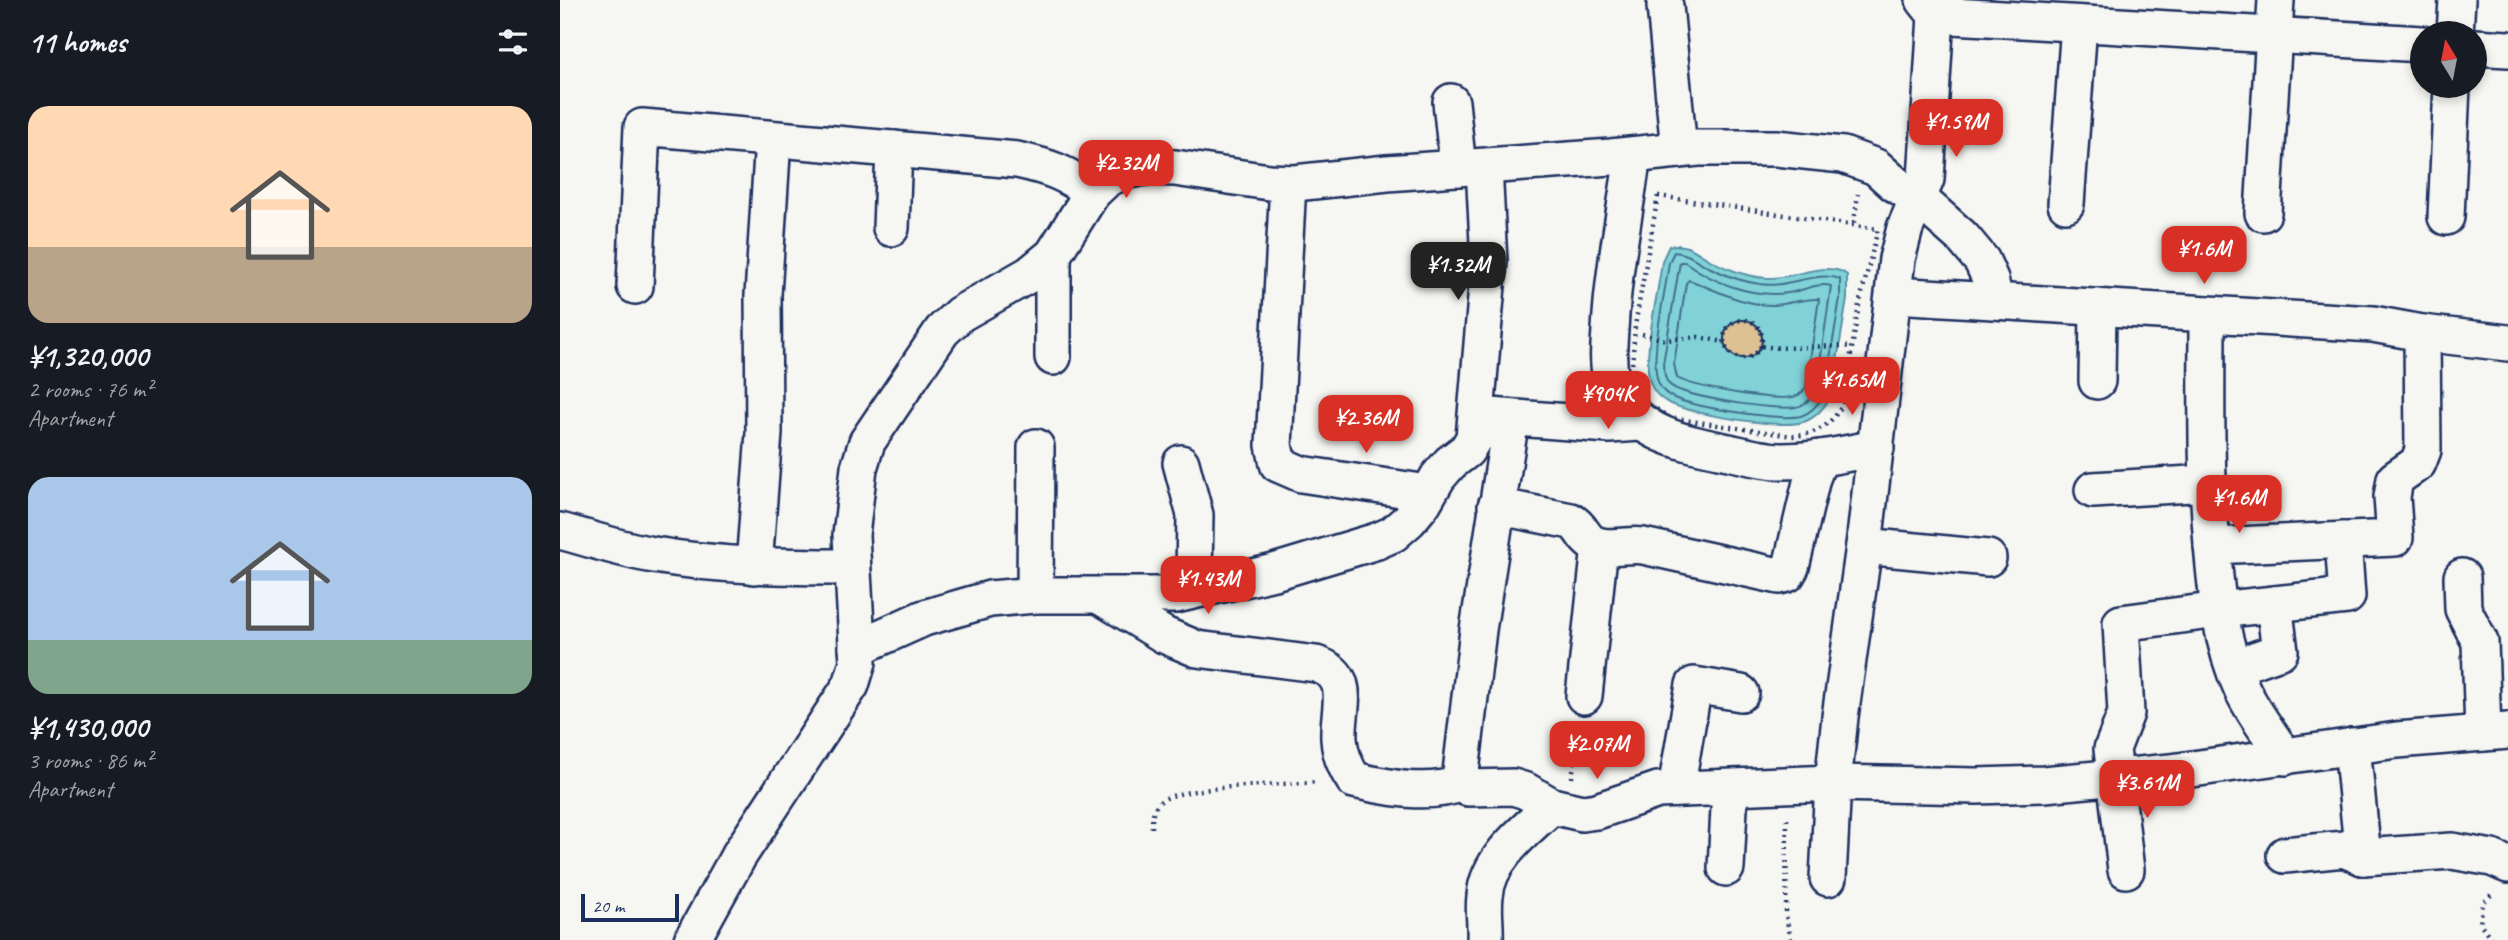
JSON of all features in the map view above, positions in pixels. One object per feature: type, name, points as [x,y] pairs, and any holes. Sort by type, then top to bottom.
[{"type":"street","points":[[2263,213],[2276,0]]},
{"type":"street","points":[[2456,21],[2457,0]]},
{"type":"street","points":[[1665,6],[1679,150]]},
{"type":"street","points":[[1828,878],[1833,783],[1846,665],[1864,546],[1900,248],[1905,228],[1926,179],[1930,8],[2079,24],[2410,43]]},
{"type":"street","points":[[2066,204],[2079,24]]},
{"type":"street","points":[[2487,48],[2508,49]]},
{"type":"street","points":[[2446,217],[2451,98]]},
{"type":"street","points":[[857,648],[892,631],[953,608],[990,599],[1035,595],[1177,595],[1273,572],[1377,541],[1393,534],[1409,520],[1438,477],[1467,450],[1474,438],[1489,262],[1471,167],[1451,102]]},
{"type":"street","points":[[635,286],[642,127],[1017,160],[1048,166],[1072,177],[1092,193]]},
{"type":"street","points":[[754,566],[764,433],[764,295],[773,139]]},
{"type":"street","points":[[692,940],[738,857],[851,685],[858,662],[851,535],[859,468],[867,442],[942,331],[960,314],[1030,274],[1053,255],[1092,193],[1108,178],[1145,167],[1175,168],[1288,183],[1698,148],[1776,148],[1843,155],[1876,167],[1895,184],[1918,198],[1962,237],[1982,261],[1995,301]]},
{"type":"street","points":[[891,228],[894,149]]},
{"type":"street","points":[[1633,155],[1613,293],[1608,362],[1622,403],[1640,423],[1654,432],[1698,446],[1760,459],[1777,461],[1820,458],[1876,448]]},
{"type":"street","points":[[1288,183],[1274,445],[1278,464],[1301,474],[1428,494]]},
{"type":"street","points":[[1053,255],[1053,356]]},
{"type":"street","points":[[1894,295],[2373,324],[2508,343]]},
{"type":"street","points":[[2097,381],[2098,307]]},
{"type":"street","points":[[2207,314],[2208,483],[2219,610],[2243,691],[2285,757]]},
{"type":"street","points":[[2212,546],[2395,538],[2392,497],[2395,479],[2418,463],[2423,450],[2422,333]]},
{"type":"street","points":[[1476,414],[1609,425],[1640,423]]},
{"type":"street","points":[[1511,419],[1478,630],[1461,772],[1463,783],[1468,788],[1513,787],[1560,809],[1582,813],[1597,811],[1658,790],[1833,783],[1976,786],[2114,779],[2352,746],[2495,732],[2480,642],[2463,609],[2462,577]]},
{"type":"street","points":[[1035,595],[1036,447]]},
{"type":"street","points":[[1496,506],[1571,521],[1580,526],[1590,541],[1600,546],[1630,544],[1779,576],[1787,574],[1791,567],[1812,478],[1820,458]]},
{"type":"street","points":[[1181,463],[1195,515],[1194,573],[1201,589]]},
{"type":"street","points":[[2092,490],[2208,483]]},
{"type":"street","points":[[560,531],[651,555],[754,566],[852,567]]},
{"type":"street","points":[[2126,870],[2112,749],[2126,713],[2121,623],[2347,596],[2343,540]]},
{"type":"street","points":[[1584,696],[1600,546]]},
{"type":"street","points":[[1864,546],[1989,558]]},
{"type":"street","points":[[1100,596],[1164,635],[1197,649],[1327,667],[1334,673],[1343,696],[1339,737],[1342,760],[1354,780],[1416,790],[1450,788],[1463,783]]},
{"type":"street","points":[[2234,667],[2280,651],[2273,604]]},
{"type":"street","points":[[1676,789],[1694,685],[1741,693]]},
{"type":"street","points":[[2352,746],[2363,857]]},
{"type":"street","points":[[1726,868],[1730,788]]},
{"type":"street","points":[[1485,940],[1484,897],[1496,864],[1523,832],[1560,809]]},
{"type":"street","points":[[2285,855],[2344,849],[2363,857],[2452,851],[2492,858],[2502,878]]},
{"type":"path","points":[[1658,195],[1878,229],[1859,305],[1853,347],[1843,404],[1829,423],[1807,435],[1792,436],[1670,418],[1644,401],[1634,379],[1632,353],[1658,195]]},
{"type":"path","points":[[1745,320],[1759,328],[1763,339],[1754,356],[1742,359],[1730,354],[1724,342],[1724,335],[1730,325],[1745,320]]},
{"type":"path","points":[[1652,336],[1677,340],[1698,337],[1724,342]]},
{"type":"path","points":[[1762,345],[1784,349],[1853,347]]},
{"type":"path","points":[[1560,809],[1584,696]]},
{"type":"path","points":[[1152,828],[1155,808],[1160,802],[1176,794],[1318,782],[1348,771]]},
{"type":"path","points":[[1789,785],[1785,854],[1786,916],[1791,940]]},
{"type":"path","points":[[2492,940],[2480,923],[2483,903],[2502,878]]},
{"type":"water","points":[[1669,246],[1690,248],[1723,266],[1752,276],[1777,278],[1820,269],[1839,271],[1847,275],[1847,299],[1831,398],[1815,416],[1807,421],[1791,424],[1734,419],[1678,407],[1657,394],[1650,382],[1648,371],[1649,340],[1662,261]]},
{"type":"building","points":[[1743,320],[1757,325],[1762,339],[1757,353],[1743,358],[1729,353],[1724,339],[1729,325]]}]
